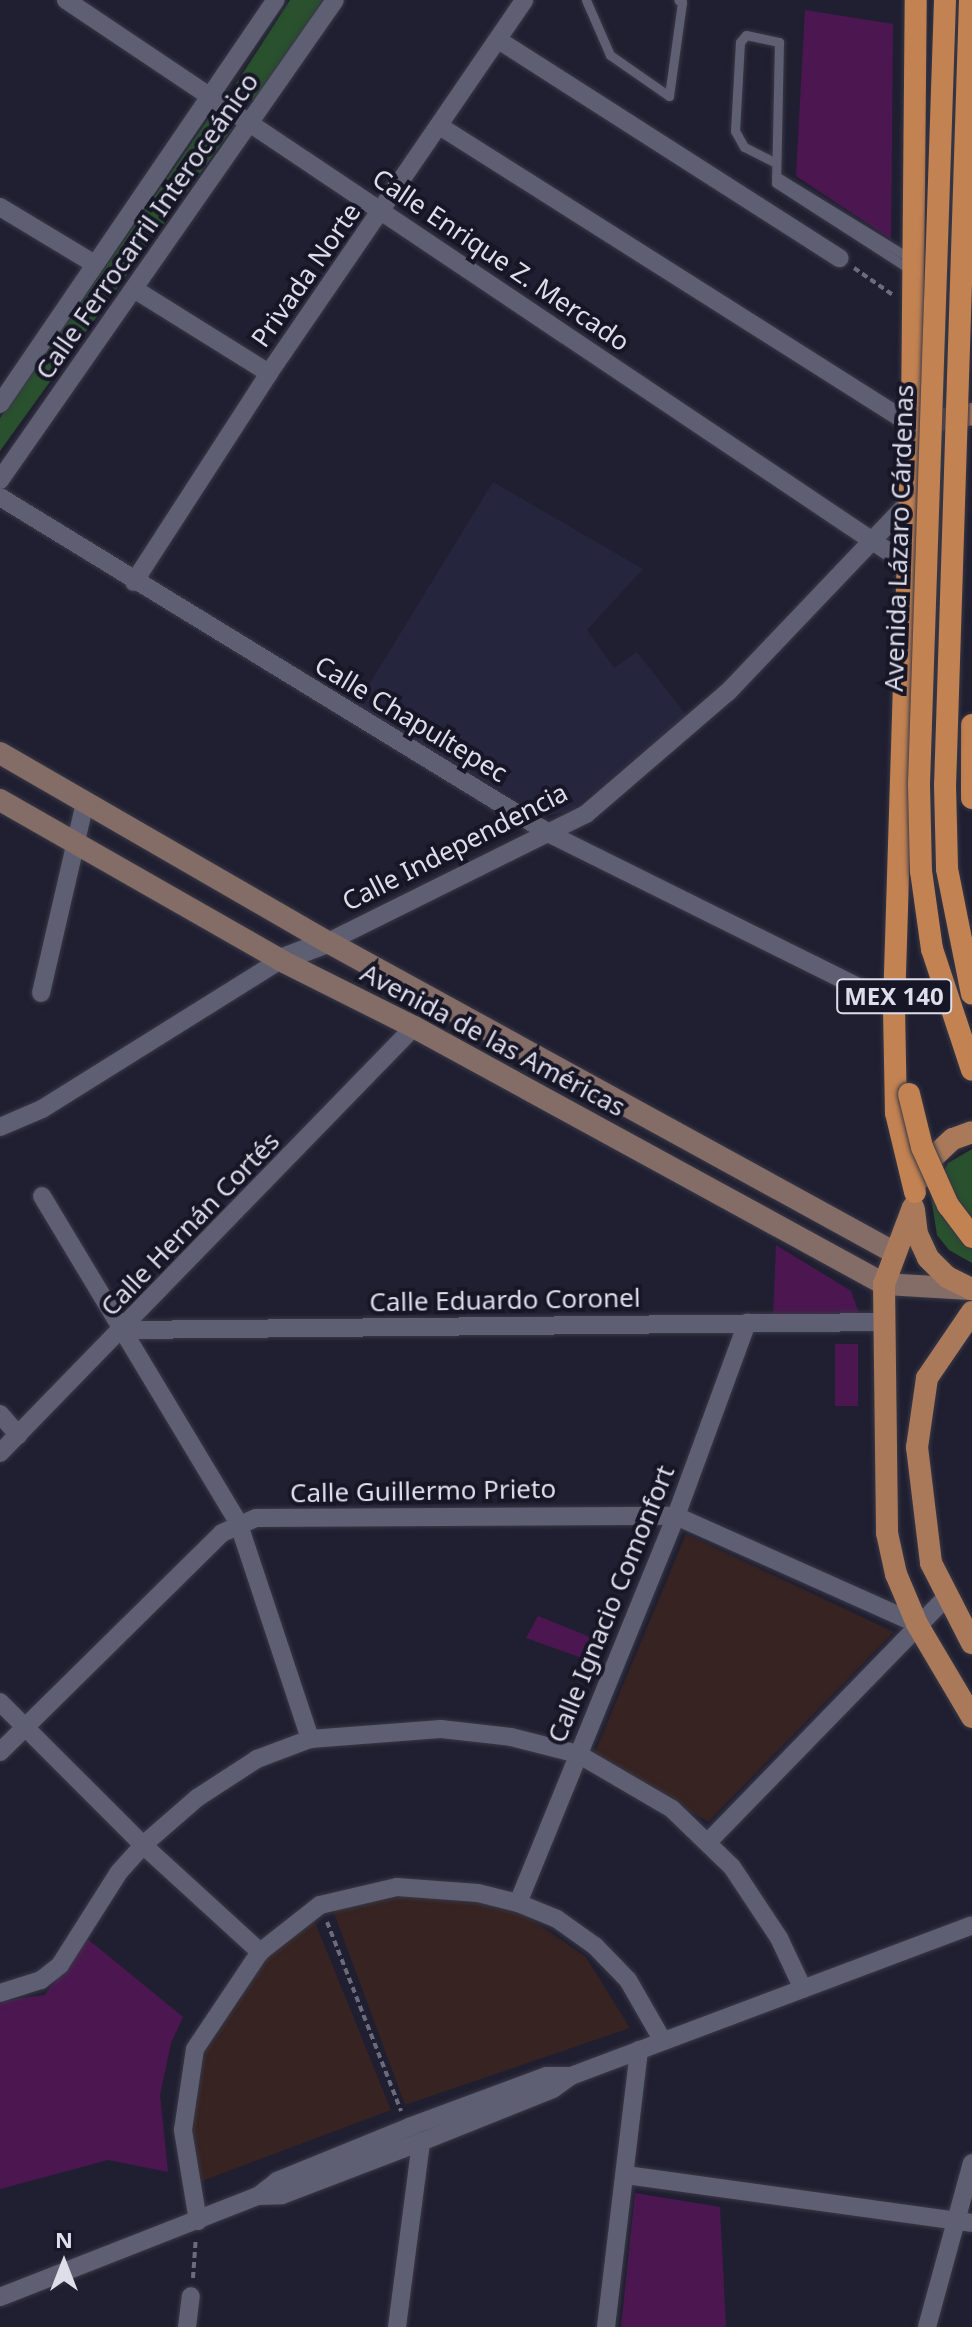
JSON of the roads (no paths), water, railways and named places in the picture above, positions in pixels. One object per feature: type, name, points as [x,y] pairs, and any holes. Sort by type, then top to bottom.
[{"type":"highway","name":"MEX 140","points":[[914,1200],[896,1113],[894,1005],[896,798],[912,425],[916,0]]},
{"type":"highway","name":"Avenida Lázaro Cárdenas","points":[[945,0],[921,856],[932,949],[972,1070]]},
{"type":"highway","name":"Avenida Lázaro Cárdenas","points":[[970,0],[945,785],[947,869],[972,994]]},
{"type":"highway","points":[[915,215],[928,229],[946,235],[972,227]]},
{"type":"highway","points":[[914,261],[948,241],[972,251]]},
{"type":"highway","points":[[972,725],[972,798]]},
{"type":"highway","points":[[896,798],[907,877],[909,1094],[922,1147],[948,1205],[972,1237]]},
{"type":"main road","points":[[912,392],[972,379]]},
{"type":"main road","points":[[912,425],[972,414]]},
{"type":"main road","name":"Avenida de las Américas","points":[[0,753],[328,942],[895,1253]]},
{"type":"main road","name":"Avenida de las Américas","points":[[0,800],[280,960],[414,1027],[884,1284],[972,1289]]},
{"type":"main road","points":[[972,1132],[953,1139],[928,1162],[884,1284],[886,1322],[882,1447],[887,1533],[896,1574],[917,1624],[972,1717]]},
{"type":"main road","name":"MEX 140","points":[[914,1200],[917,1234],[928,1258],[947,1277],[972,1289]]},
{"type":"main road","points":[[972,1312],[927,1378],[920,1407],[923,1529],[945,1598],[972,1643]]},
{"type":"street","name":"Calle Enrique Z. Mercado","points":[[66,0],[907,564]]},
{"type":"street","name":"Calle Ferrocarril Interoceánico","points":[[0,404],[93,263],[212,98],[276,0]]},
{"type":"street","name":"Calle Ferrocarril Interoceánico","points":[[0,480],[251,125],[335,0]]},
{"type":"street","name":"Privada Norte","points":[[134,582],[269,373],[500,41],[524,0]]},
{"type":"street","points":[[500,41],[839,258]]},
{"type":"street","points":[[441,127],[912,425]]},
{"type":"street","points":[[0,207],[93,263]]},
{"type":"street","points":[[134,289],[269,373]]},
{"type":"street","name":"Calle Chapultepec","points":[[0,497],[134,582],[552,835],[894,1005]]},
{"type":"street","name":"Calle Independencia","points":[[0,1127],[42,1109],[280,960],[328,942],[552,835],[586,814],[728,692],[909,502]]},
{"type":"street","points":[[41,993],[85,803]]},
{"type":"street","name":"Calle Hernán Cortés","points":[[0,1453],[125,1330],[414,1027]]},
{"type":"street","points":[[42,1196],[238,1522],[310,1739]]},
{"type":"street","name":"Calle Eduardo Coronel","points":[[125,1330],[886,1322]]},
{"type":"street","name":"Calle Ignacio Comonfort","points":[[518,1903],[676,1516],[747,1323]]},
{"type":"street","points":[[0,1414],[18,1435]]},
{"type":"street","name":"Calle Guillermo Prieto","points":[[238,1522],[676,1516],[917,1624]]},
{"type":"street","points":[[0,1752],[238,1522]]},
{"type":"street","points":[[710,1840],[945,1598]]},
{"type":"street","points":[[0,1702],[143,1845],[260,1952]]},
{"type":"street","points":[[0,1993],[41,1980],[60,1965],[119,1872],[143,1845],[197,1798],[257,1759],[310,1739],[441,1729],[511,1737],[578,1754],[636,1784],[710,1840],[757,1900],[803,1989]]},
{"type":"street","points":[[198,2221],[183,2130],[195,2049],[260,1952],[320,1905],[397,1887],[478,1893],[518,1903],[557,1919],[595,1946],[628,1980],[663,2041]]},
{"type":"street","points":[[258,2196],[282,2195],[553,2089],[571,2076],[972,1925]]},
{"type":"street","points":[[606,2327],[639,2050]]},
{"type":"street","points":[[0,2297],[198,2221],[258,2196],[277,2181],[409,2127],[546,2076],[571,2076]]},
{"type":"street","points":[[397,2327],[421,2142]]},
{"type":"street","points":[[927,2327],[964,2222],[972,2163]]},
{"type":"street","points":[[626,2175],[964,2222]]},
{"type":"street","points":[[187,2327],[191,2296]]},
{"type":"lane","points":[[586,0],[610,55],[669,96],[682,2],[678,0]]},
{"type":"lane","points":[[776,163],[744,147],[735,131],[740,42],[746,35],[779,42],[776,176],[914,261]]}]
